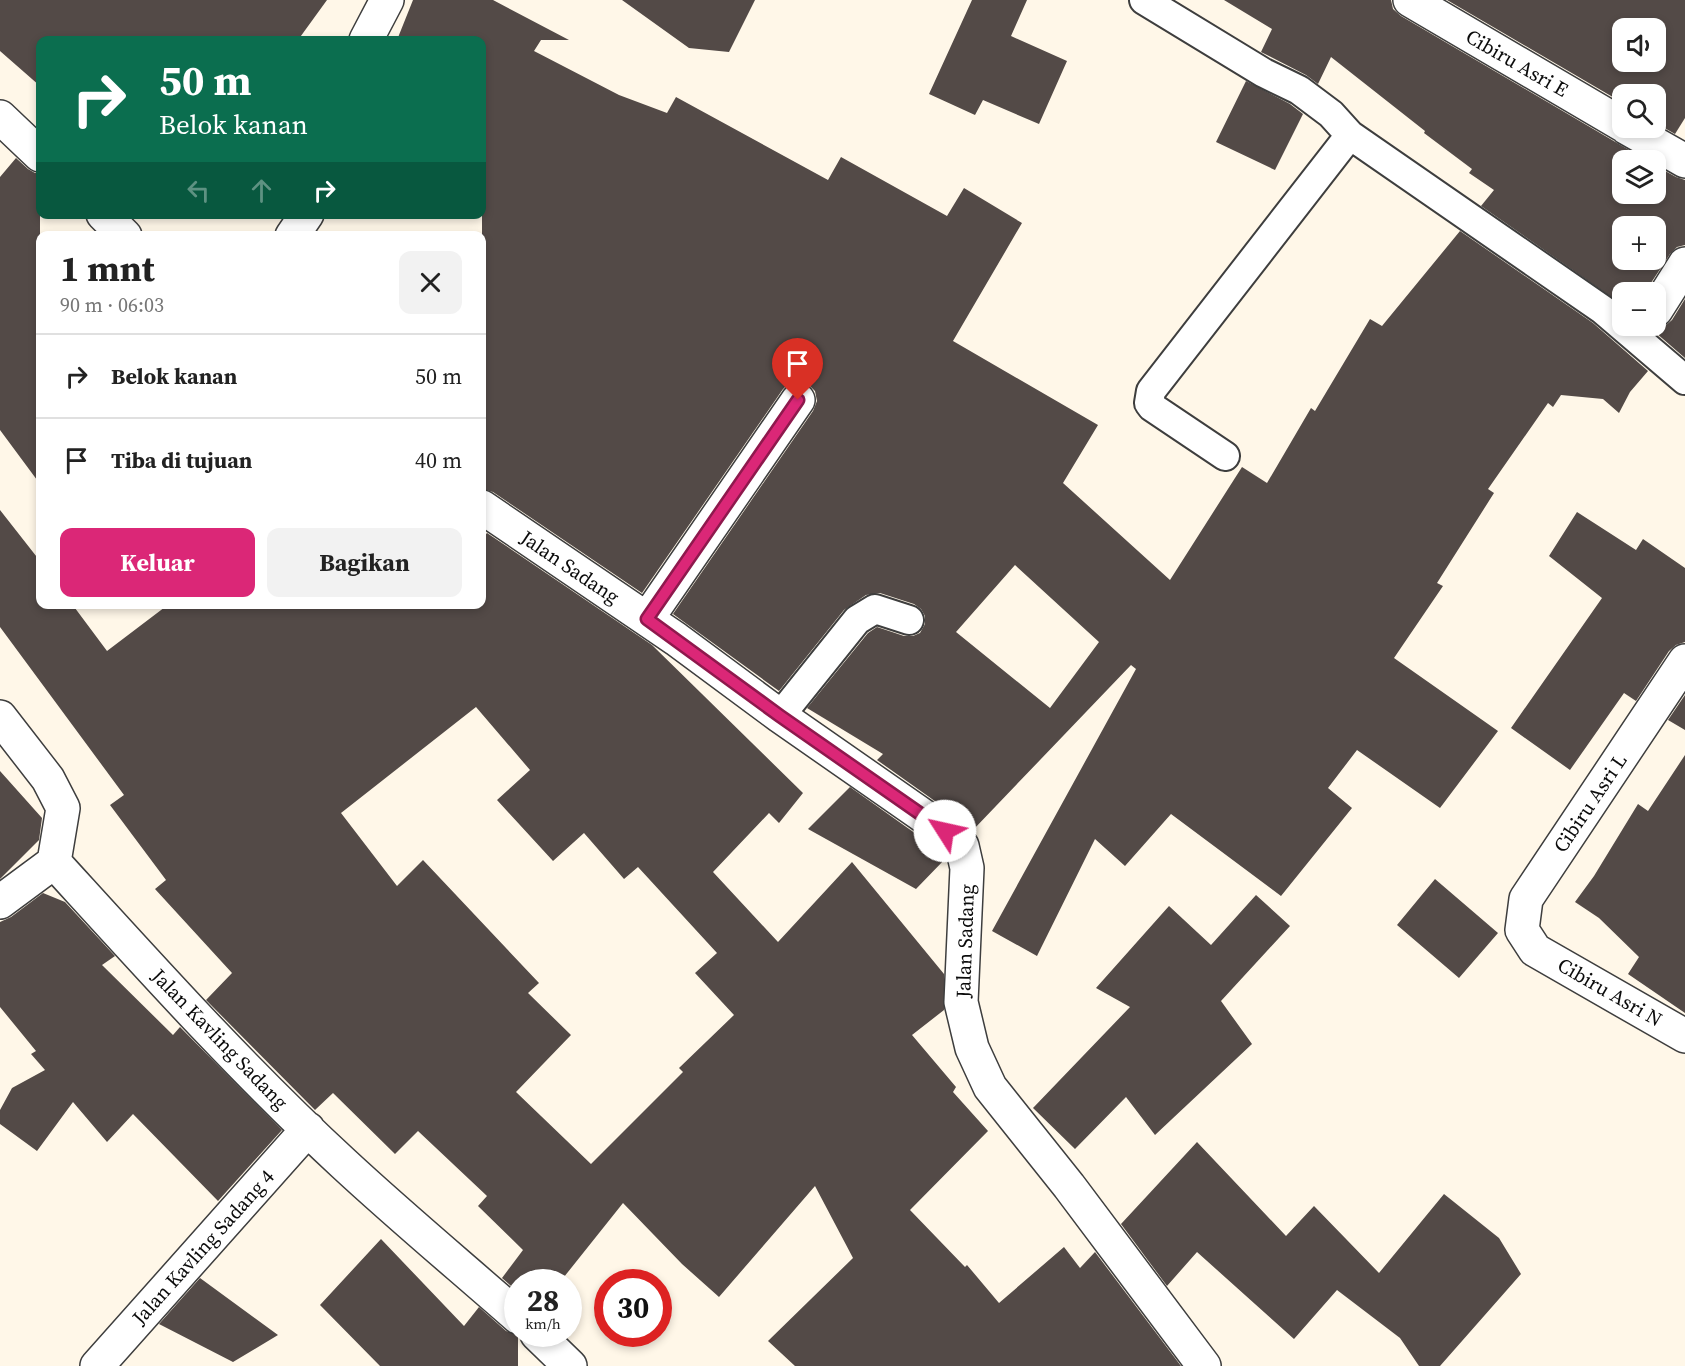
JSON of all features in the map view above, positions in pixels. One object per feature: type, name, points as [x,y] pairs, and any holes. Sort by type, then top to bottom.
[{"type":"street","points":[[368,36],[387,0]]},
{"type":"street","name":"Cibiru Asri E","points":[[1410,0],[1612,119]]},
{"type":"street","points":[[0,117],[36,151]]},
{"type":"street","points":[[1644,138],[1685,162]]},
{"type":"street","points":[[108,219],[120,231]]},
{"type":"street","points":[[1666,294],[1685,264]]},
{"type":"street","points":[[647,619],[798,400]]},
{"type":"street","name":"Jalan Sadang","points":[[486,510],[647,619],[780,716],[945,831],[962,846],[967,868],[961,1002],[972,1048],[981,1069],[990,1087],[1069,1186],[1204,1366]]},
{"type":"street","name":"Cibiru Asri L","points":[[1535,950],[1522,930],[1526,899],[1685,661]]},
{"type":"street","points":[[0,717],[48,779],[63,808],[54,862],[0,902]]},
{"type":"street","name":"Jalan Kavling Sadang","points":[[54,862],[194,1016],[308,1129],[343,1163],[504,1305]]},
{"type":"street","name":"Cibiru Asri N","points":[[1535,950],[1685,1036]]},
{"type":"street","name":"Jalan Kavling Sadang 4","points":[[97,1366],[308,1129]]},
{"type":"street","points":[[550,1347],[570,1366]]},
{"type":"lane","points":[[1144,0],[1264,73],[1299,90],[1332,114],[1350,135],[1603,310],[1685,381]]},
{"type":"lane","points":[[1225,456],[1152,407],[1149,403],[1151,392],[1350,135]]},
{"type":"lane","points":[[780,716],[857,620],[875,609],[909,620]]},
{"type":"building","points":[[0,0],[327,0],[301,36],[36,36],[36,82],[0,51]]},
{"type":"building","points":[[413,0],[493,0],[569,40],[541,40],[534,51],[619,95],[667,113],[676,97],[828,180],[841,157],[947,216],[964,188],[1022,223],[953,341],[1098,425],[1063,483],[1170,580],[1242,467],[1267,483],[1311,408],[1315,411],[1370,319],[1382,326],[1460,231],[1593,323],[1648,371],[1630,392],[1619,413],[1603,399],[1561,395],[1553,407],[1548,403],[1488,489],[1494,493],[1437,583],[1443,586],[1394,658],[1498,731],[1440,808],[1357,750],[1328,788],[1352,808],[1281,896],[1171,814],[1125,866],[1095,839],[1037,956],[992,931],[1136,669],[1131,665],[973,830],[877,760],[883,754],[807,708],[868,633],[877,627],[904,636],[920,633],[925,624],[925,616],[921,609],[914,604],[880,593],[866,595],[844,610],[779,691],[673,614],[813,411],[817,401],[815,391],[809,385],[799,381],[789,383],[783,389],[642,593],[493,492],[486,490],[486,231],[482,231],[482,219],[486,219],[486,36],[399,36]],"holes":[[[1015,565],[1099,642],[1050,708],[956,632]]]},
{"type":"building","points":[[622,0],[755,0],[729,52],[689,48]]},
{"type":"building","points":[[972,0],[1027,0],[1011,36],[1067,61],[1039,124],[983,100],[975,115],[929,94]]},
{"type":"building","points":[[1224,0],[1391,0],[1393,9],[1401,16],[1629,150],[1612,150],[1612,204],[1666,204],[1666,172],[1685,180],[1685,245],[1677,247],[1666,260],[1666,216],[1612,216],[1612,270],[1659,270],[1652,282],[1612,282],[1612,297],[1481,206],[1494,190],[1469,173],[1472,169],[1331,57],[1318,84],[1306,75],[1261,52],[1272,29]]},
{"type":"building","points":[[1447,0],[1685,0],[1685,118],[1675,134],[1666,129],[1666,84],[1612,84],[1612,97]]},
{"type":"building","points":[[1246,81],[1290,104],[1303,114],[1275,170],[1216,142]]},
{"type":"building","points":[[16,158],[36,173],[36,219],[40,219],[40,231],[36,231],[36,479],[0,430],[0,177]]},
{"type":"building","points":[[1685,299],[1685,358],[1660,336],[1666,336],[1666,325],[1672,320]]},
{"type":"building","points":[[0,510],[36,556],[36,609],[76,609],[107,651],[162,609],[486,609],[487,533],[652,645],[803,793],[779,823],[769,813],[713,872],[778,942],[852,862],[944,974],[944,1010],[912,1035],[956,1087],[953,1092],[988,1131],[910,1210],[965,1267],[967,1265],[999,1303],[1064,1247],[1080,1268],[1095,1252],[1181,1366],[795,1366],[768,1341],[853,1258],[815,1186],[719,1297],[682,1264],[623,1203],[570,1269],[509,1269],[523,1250],[478,1206],[487,1196],[418,1131],[395,1154],[333,1093],[315,1110],[206,1000],[232,973],[155,889],[166,880],[110,805],[124,795],[0,627]],"holes":[[[476,707],[530,770],[497,800],[553,861],[584,833],[624,879],[638,867],[717,953],[695,973],[734,1015],[679,1068],[683,1072],[591,1164],[516,1092],[571,1035],[528,993],[539,983],[423,860],[397,886],[341,813]]]},
{"type":"building","points":[[1577,512],[1636,550],[1643,539],[1685,568],[1685,642],[1669,651],[1636,701],[1624,693],[1570,770],[1511,728],[1602,598],[1549,556]]},
{"type":"building","points":[[1685,695],[1685,730],[1668,720]]},
{"type":"building","points":[[1685,755],[1685,1013],[1628,974],[1639,957],[1599,918],[1575,902],[1594,876],[1638,804],[1648,811]]},
{"type":"building","points":[[0,771],[42,818],[39,840],[0,879]]},
{"type":"building","points":[[850,787],[945,856],[946,858],[916,889],[808,829]]},
{"type":"building","points":[[1435,879],[1498,933],[1459,978],[1397,925]]},
{"type":"building","points":[[43,893],[65,902],[115,956],[102,965],[173,1035],[180,1027],[282,1130],[218,1201],[133,1114],[107,1142],[73,1102],[37,1151],[0,1124],[0,1110],[12,1088],[45,1070],[31,1054],[36,1051],[0,1007],[0,922],[11,917]]},
{"type":"building","points":[[1256,895],[1290,926],[1221,1001],[1252,1044],[1155,1135],[1126,1097],[1075,1149],[1033,1108],[1130,1007],[1096,988],[1169,906],[1211,945]]},
{"type":"building","points":[[1197,1142],[1286,1236],[1314,1206],[1379,1273],[1444,1194],[1499,1238],[1521,1274],[1440,1366],[1419,1366],[1400,1338],[1337,1290],[1294,1339],[1197,1252],[1167,1286],[1121,1224]]},
{"type":"building","points":[[381,1239],[464,1326],[479,1307],[504,1329],[504,1347],[518,1347],[518,1366],[380,1366],[320,1305]]},
{"type":"building","points":[[200,1278],[278,1335],[233,1362],[159,1324]]},
{"type":"route","points":[[798,400],[647,619],[780,716],[945,831]]}]
